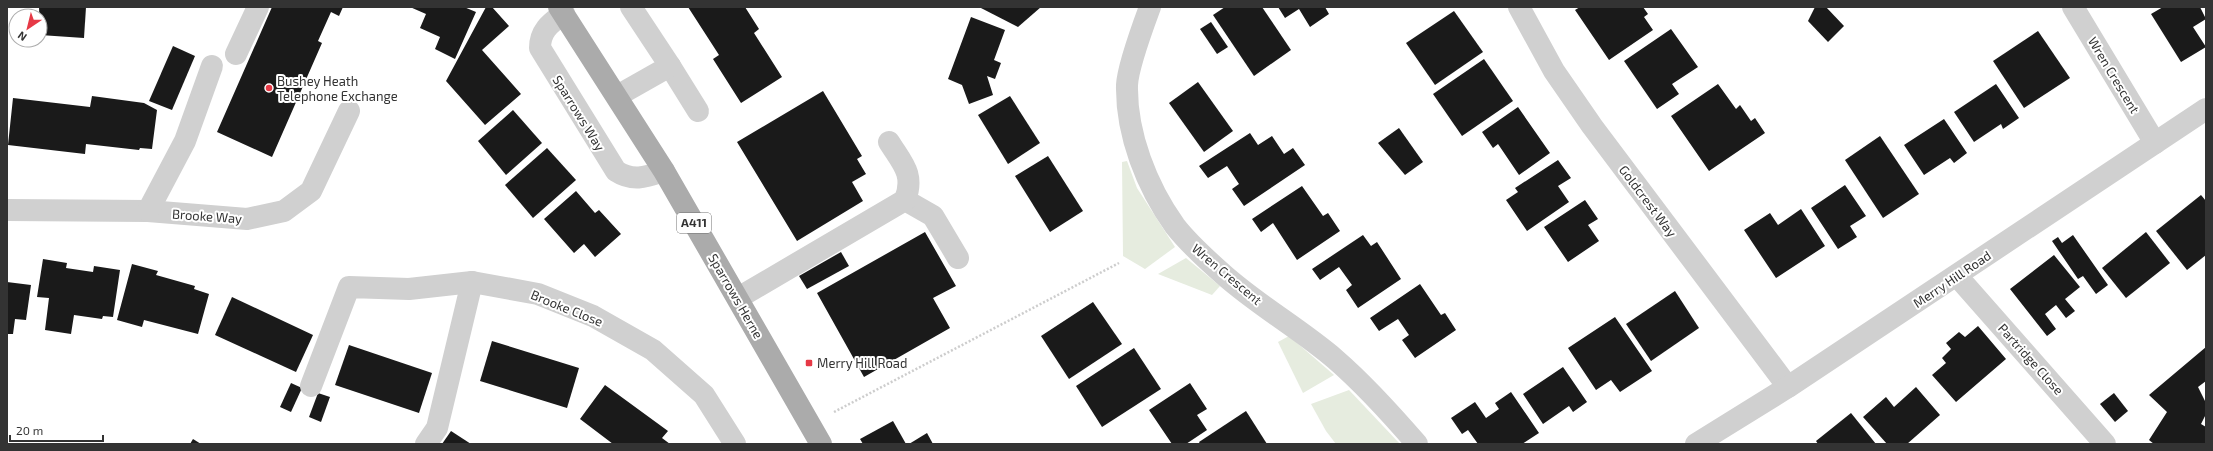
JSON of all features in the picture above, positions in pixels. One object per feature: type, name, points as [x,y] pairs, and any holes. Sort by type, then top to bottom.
[{"type":"main road","name":"Sparrows Herne","points":[[562,10],[664,171],[822,444]]},
{"type":"street","points":[[236,54],[258,7]]},
{"type":"street","points":[[631,7],[698,111]]},
{"type":"street","name":"Wren Crescent","points":[[1150,7],[1141,29],[1127,84],[1131,129],[1142,163],[1159,200],[1176,226],[1225,276],[1335,360],[1394,418],[1417,444]]},
{"type":"street","name":"Goldcrest Way","points":[[1518,7],[1554,71],[1592,126],[1788,387]]},
{"type":"street","name":"Wren Crescent","points":[[2073,7],[2156,143]]},
{"type":"street","name":"Sparrows Way","points":[[562,10],[546,28],[540,39],[540,48],[611,164],[616,171],[631,178],[641,178],[664,171]]},
{"type":"street","points":[[148,211],[185,141],[212,66]]},
{"type":"street","points":[[617,96],[670,66]]},
{"type":"street","name":"Merry Hill Road","points":[[1696,444],[1788,387],[1957,276],[2206,109]]},
{"type":"street","name":"Brooke Way","points":[[7,210],[148,211],[247,220],[284,211],[311,191],[349,110]]},
{"type":"street","points":[[738,298],[905,200],[910,186],[908,174],[889,142]]},
{"type":"street","points":[[905,200],[933,216],[958,258]]},
{"type":"street","name":"Partridge Close","points":[[1957,276],[2105,444]]},
{"type":"street","points":[[426,444],[437,428],[472,282]]},
{"type":"street","name":"Brooke Close","points":[[311,386],[349,287],[409,288],[472,282],[538,294],[593,316],[653,350],[704,395],[736,444]]},
{"type":"path","points":[[810,425],[1119,263]]},
{"type":"shaded area","points":[[1127,161],[1137,188],[1175,247],[1145,269],[1123,256],[1122,162]]},
{"type":"shaded area","points":[[1186,258],[1220,286],[1212,295],[1158,274]]},
{"type":"shaded area","points":[[1289,336],[1334,375],[1303,393],[1278,342]]},
{"type":"shaded area","points":[[1349,390],[1400,444],[1336,444],[1326,431],[1311,404]]},
{"type":"building","points":[[86,7],[84,38],[48,36],[48,8],[39,8]]},
{"type":"building","name":"Bushey Heath Telephone Exchange","points":[[272,7],[343,7],[339,16],[331,12],[318,41],[322,43],[272,157],[217,132]]},
{"type":"building","points":[[410,7],[464,7],[476,12],[455,59],[435,49],[440,37],[420,28],[426,14]]},
{"type":"building","points":[[486,7],[492,7],[509,26],[482,50],[521,94],[485,125],[446,81]]},
{"type":"building","points":[[688,7],[745,7],[759,29],[754,33],[782,77],[741,103],[713,59],[719,55]]},
{"type":"building","points":[[979,7],[1041,7],[1018,27]]},
{"type":"building","points":[[1225,7],[1262,7],[1291,50],[1254,76],[1213,15]]},
{"type":"building","points":[[1278,7],[1325,7],[1329,14],[1310,27],[1299,9],[1285,18]]},
{"type":"building","points":[[1580,7],[1643,7],[1648,14],[1644,17],[1653,30],[1609,60],[1575,10]]},
{"type":"building","points":[[1815,7],[1826,7],[1844,26],[1828,42],[1808,21]]},
{"type":"building","points":[[2163,7],[2200,7],[2206,19],[2193,27],[2206,47],[2181,62],[2151,14]]},
{"type":"building","points":[[1454,11],[1483,52],[1435,85],[1406,43]]},
{"type":"building","points":[[971,17],[1005,30],[994,60],[1001,63],[995,79],[987,76],[993,95],[969,104],[962,85],[948,79]]},
{"type":"building","points":[[1211,22],[1228,47],[1217,54],[1200,29]]},
{"type":"building","points":[[1671,29],[1698,67],[1672,84],[1679,94],[1657,109],[1624,61]]},
{"type":"building","points":[[2038,31],[2070,78],[2024,108],[1993,61]]},
{"type":"building","points":[[173,46],[195,56],[172,110],[149,101]]},
{"type":"building","points":[[1484,59],[1513,101],[1462,136],[1433,94]]},
{"type":"building","points":[[1198,82],[1233,131],[1204,152],[1169,103]]},
{"type":"building","points":[[1718,84],[1736,109],[1740,105],[1751,121],[1755,118],[1765,133],[1709,171],[1671,116]]},
{"type":"building","points":[[1996,84],[2019,118],[2003,129],[2001,124],[1974,142],[1954,112]]},
{"type":"building","points":[[823,91],[862,156],[857,159],[866,174],[852,182],[863,201],[797,241],[737,142]]},
{"type":"building","points":[[92,96],[144,103],[157,110],[152,149],[140,148],[139,150],[86,144],[85,154],[8,145],[13,98],[90,107]]},
{"type":"building","points":[[1010,96],[1040,143],[1008,164],[978,115]]},
{"type":"building","points":[[1518,107],[1550,153],[1519,175],[1498,144],[1493,148],[1482,132]]},
{"type":"building","points":[[513,110],[542,143],[506,175],[478,141]]},
{"type":"building","points":[[1944,119],[1967,153],[1954,163],[1950,158],[1924,175],[1904,145]]},
{"type":"building","points":[[1399,128],[1423,162],[1405,175],[1378,143]]},
{"type":"building","points":[[1250,133],[1258,145],[1272,136],[1284,154],[1293,148],[1305,165],[1244,206],[1232,189],[1239,184],[1227,166],[1208,178],[1199,166]]},
{"type":"building","points":[[1880,136],[1919,194],[1883,218],[1845,160]]},
{"type":"building","points":[[547,148],[576,180],[533,218],[505,185]]},
{"type":"building","points":[[1048,156],[1083,211],[1050,232],[1015,176]]},
{"type":"building","points":[[1558,160],[1571,178],[1558,186],[1569,202],[1527,231],[1506,200],[1518,192],[1515,188]]},
{"type":"building","points":[[1845,185],[1866,216],[1850,226],[1857,237],[1838,249],[1811,208]]},
{"type":"building","points":[[1302,186],[1323,216],[1328,213],[1340,231],[1297,260],[1273,223],[1261,232],[1252,219]]},
{"type":"building","points":[[576,191],[595,213],[599,210],[621,234],[595,257],[584,244],[574,253],[544,219]]},
{"type":"building","points":[[2201,195],[2206,201],[2206,255],[2187,270],[2156,231]]},
{"type":"building","points":[[1585,200],[1598,219],[1588,225],[1599,241],[1568,262],[1544,227]]},
{"type":"building","points":[[1801,209],[1825,246],[1776,278],[1744,230],[1770,213],[1778,225]]},
{"type":"building","points":[[925,232],[956,286],[933,298],[950,328],[864,377],[817,293]]},
{"type":"building","points":[[2146,232],[2170,263],[2126,298],[2102,268]]},
{"type":"building","points":[[1363,235],[1371,246],[1377,242],[1401,279],[1358,308],[1346,290],[1352,285],[1339,267],[1320,280],[1312,269]]},
{"type":"building","points":[[2073,235],[2108,285],[2096,294],[2083,276],[2078,279],[2052,241],[2058,237],[2062,243]]},
{"type":"building","points":[[841,252],[849,266],[807,289],[799,276]]},
{"type":"building","points":[[2054,255],[2080,287],[2065,299],[2075,311],[2066,318],[2056,305],[2045,314],[2056,329],[2047,336],[2010,289]]},
{"type":"building","points":[[43,259],[67,263],[66,268],[93,272],[94,266],[120,270],[113,317],[103,316],[102,319],[74,315],[71,334],[45,330],[49,298],[37,297]]},
{"type":"building","points":[[132,264],[158,271],[156,275],[195,286],[194,289],[209,294],[198,334],[144,320],[142,327],[117,320]]},
{"type":"building","points":[[7,282],[31,285],[26,320],[15,319],[13,334],[7,334]]},
{"type":"building","points":[[1420,284],[1441,315],[1445,313],[1456,330],[1415,358],[1402,340],[1409,335],[1398,319],[1379,331],[1370,318]]},
{"type":"building","points":[[1675,291],[1699,328],[1651,361],[1626,324]]},
{"type":"building","points":[[232,297],[313,335],[296,372],[215,335]]},
{"type":"building","points":[[1093,302],[1122,344],[1069,379],[1041,336]]},
{"type":"building","points":[[1615,317],[1652,371],[1620,392],[1611,380],[1596,390],[1568,348]]},
{"type":"building","points":[[1978,326],[2006,359],[1956,402],[1932,375],[1946,363],[1942,358],[1951,349],[1946,343],[1959,332],[1965,337]]},
{"type":"building","points":[[492,341],[579,368],[567,408],[480,381]]},
{"type":"building","points":[[349,345],[432,373],[419,413],[335,385]]},
{"type":"building","points":[[2206,347],[2206,381],[2198,387],[2206,403],[2206,414],[2201,424],[2206,427],[2206,444],[2154,444],[2149,440],[2167,412],[2149,395]]},
{"type":"building","points":[[1134,348],[1161,389],[1102,427],[1076,386]]},
{"type":"building","points":[[1563,367],[1587,402],[1573,412],[1569,406],[1543,424],[1523,394]]},
{"type":"building","points":[[291,383],[302,388],[291,412],[280,407]]},
{"type":"building","points":[[1190,383],[1207,409],[1197,415],[1207,430],[1186,444],[1172,444],[1149,410]]},
{"type":"building","points":[[605,385],[668,431],[662,438],[670,444],[613,444],[580,419]]},
{"type":"building","points":[[1916,387],[1940,415],[1907,444],[1887,444],[1863,417],[1886,397],[1894,407]]},
{"type":"building","points":[[1511,392],[1539,433],[1522,444],[1478,444],[1468,430],[1462,434],[1451,418],[1475,402],[1486,418],[1499,409],[1495,403]]},
{"type":"building","points":[[318,393],[330,397],[321,422],[309,417]]},
{"type":"building","points":[[2114,393],[2128,411],[2115,422],[2100,404]]},
{"type":"building","points":[[1246,411],[1267,444],[1200,444],[1199,442]]},
{"type":"building","points":[[1851,413],[1876,444],[1818,444],[1816,441]]},
{"type":"building","points":[[893,421],[906,444],[863,444],[860,439]]},
{"type":"building","points":[[451,431],[471,444],[442,444]]},
{"type":"building","points":[[927,433],[933,444],[909,444]]},
{"type":"building","points":[[193,439],[201,444],[190,444]]},
{"type":"place","name":"Bushey Heath Telephone Exchange","points":[[269,88]]},
{"type":"place","name":"Merry Hill Road","points":[[809,363]]}]
